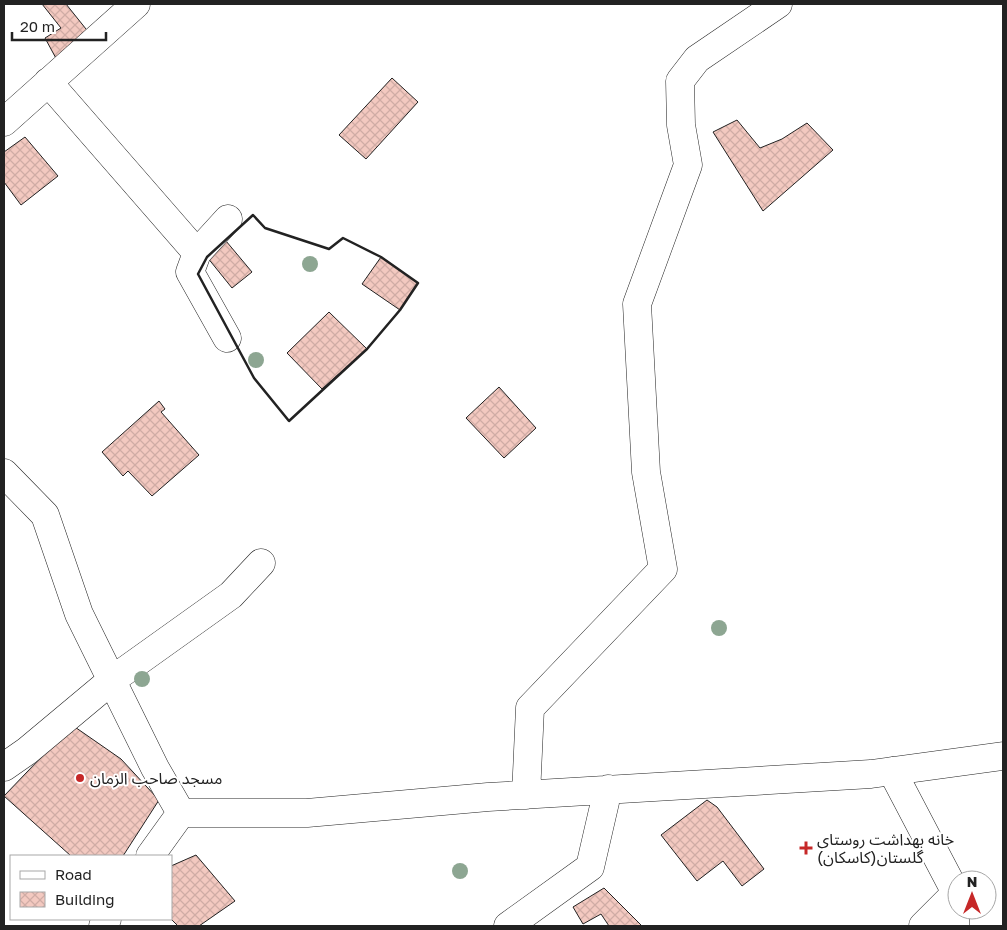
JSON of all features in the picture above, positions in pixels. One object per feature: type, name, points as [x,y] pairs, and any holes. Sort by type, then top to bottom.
[{"type":"street","points":[[4,122],[136,4]]},
{"type":"street","points":[[526,795],[530,708],[663,569],[646,472],[636,304],[688,165],[681,125],[680,81],[697,59],[778,4]]},
{"type":"street","points":[[48,82],[197,253]]},
{"type":"street","points":[[227,338],[190,272],[197,253],[228,219]]},
{"type":"street","points":[[4,473],[45,515],[79,614],[155,768],[181,813]]},
{"type":"street","points":[[4,767],[27,751],[112,680],[231,595],[261,563]]},
{"type":"street","points":[[181,813],[307,813],[608,789],[892,771],[1003,756]]},
{"type":"street","points":[[892,771],[947,876]]},
{"type":"street","points":[[508,926],[590,867],[608,789]]},
{"type":"street","points":[[151,855],[181,813]]},
{"type":"street","points":[[923,926],[947,902]]},
{"type":"building","points":[[42,4],[66,4],[90,34],[58,62],[45,38],[61,28]]},
{"type":"building","points":[[392,78],[418,102],[366,159],[339,135]]},
{"type":"building","points":[[737,120],[760,148],[782,139],[807,123],[833,150],[763,211],[713,132]]},
{"type":"building","points":[[25,137],[58,176],[21,205],[4,182],[4,152]]},
{"type":"building","points":[[226,241],[252,272],[232,288],[207,257]]},
{"type":"building","points":[[381,257],[418,283],[400,310],[362,284]]},
{"type":"building","points":[[329,312],[367,349],[322,389],[287,353]]},
{"type":"building","points":[[499,387],[536,428],[504,458],[466,418]]},
{"type":"building","points":[[159,401],[165,409],[161,412],[199,455],[152,496],[128,471],[123,476],[102,452]]},
{"type":"building","name":"مسجد صاحب الزمان","points":[[72,725],[121,759],[159,800],[124,855],[70,855],[4,796]]},
{"type":"building","points":[[707,800],[717,807],[764,869],[742,886],[723,861],[697,881],[661,835]]},
{"type":"building","points":[[196,855],[235,901],[199,926],[178,926],[172,920],[172,866]]},
{"type":"building","points":[[604,888],[642,926],[609,926],[601,914],[583,924],[573,907]]},
{"type":"wall","points":[[253,215],[265,228],[329,249],[343,238],[381,257],[418,283],[400,310],[367,349],[289,421],[254,378],[198,274],[207,257],[253,215]]},
{"type":"place","name":"مسجد صاحب الزمان","points":[[80,778]]},
{"type":"place","name":"خانه بهداشت روستای گلستان(کاسکان)","points":[[806,848]]}]
